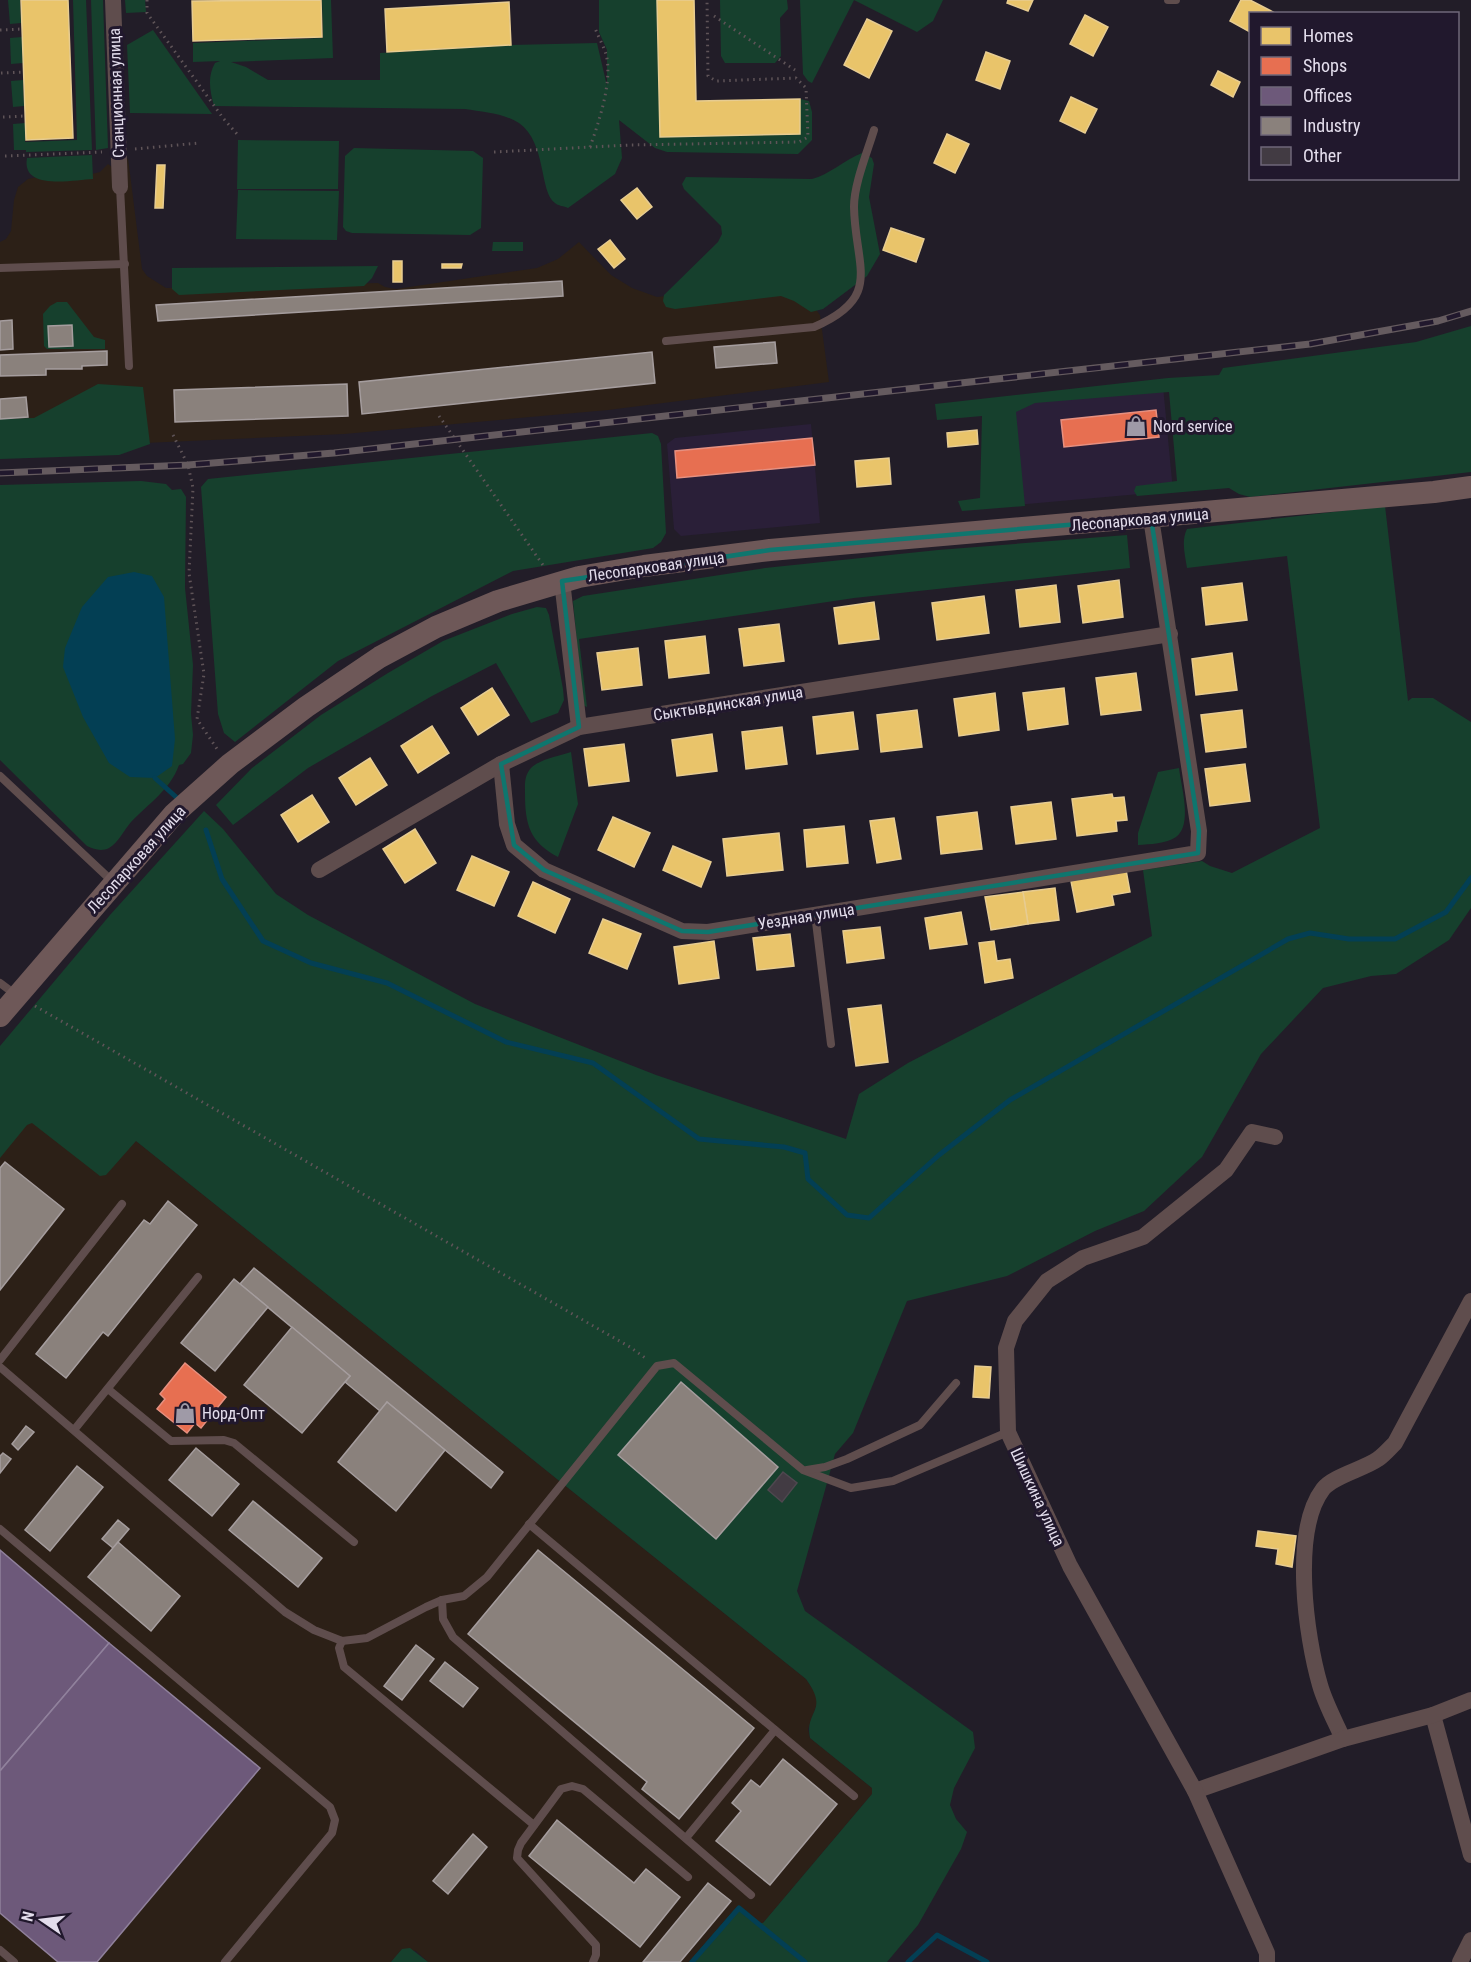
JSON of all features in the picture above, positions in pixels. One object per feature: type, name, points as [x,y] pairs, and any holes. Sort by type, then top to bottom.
[{"type":"street","name":"Станционная улица","points":[[113,0],[120,187]]},
{"type":"street","name":"Лесопарковая улица","points":[[0,1016],[8,989],[113,882],[174,814],[230,764],[306,707],[380,657],[436,627],[556,578],[770,550],[1151,518],[1471,487]]},
{"type":"street","points":[[1151,518],[1170,634]]},
{"type":"street","points":[[556,578],[579,727]]},
{"type":"street","name":"Сыктывдинская улица","points":[[319,870],[501,764],[579,727],[1170,634]]},
{"type":"street","name":"Уездная улица","points":[[501,764],[507,824],[514,845],[544,870],[682,931],[708,932],[1198,853],[1199,831],[1170,634]]},
{"type":"street","name":"Шишкина улица","points":[[1267,1962],[1267,1953],[1195,1791],[1070,1566],[1008,1432],[1006,1348],[1015,1321],[1047,1281],[1083,1258],[1143,1237],[1226,1170],[1252,1132],[1275,1137]]},
{"type":"street","points":[[1343,1739],[1320,1685],[1308,1627],[1303,1566],[1309,1514],[1323,1488],[1378,1459],[1395,1443],[1471,1301]]},
{"type":"street","points":[[1195,1791],[1343,1739],[1432,1715],[1471,1700]]},
{"type":"street","points":[[1432,1715],[1471,1854]]},
{"type":"street","points":[[1460,1962],[1471,1940]]},
{"type":"lane","points":[[1168,0],[1176,0]]},
{"type":"lane","points":[[666,341],[814,327],[835,318],[846,309],[855,299],[862,284],[854,205],[874,130]]},
{"type":"lane","points":[[120,187],[129,366]]},
{"type":"lane","points":[[0,268],[125,264]]},
{"type":"lane","points":[[0,776],[113,882]]},
{"type":"lane","points":[[815,914],[831,1044]]},
{"type":"lane","points":[[0,1360],[122,1204]]},
{"type":"lane","points":[[74,1430],[198,1278]]},
{"type":"lane","points":[[0,1367],[285,1612],[314,1630],[342,1641],[367,1638],[442,1600],[464,1596],[487,1577],[657,1366],[674,1363],[803,1470],[851,1488],[893,1480],[1008,1432]]},
{"type":"lane","points":[[803,1470],[825,1467],[848,1459],[920,1425],[956,1383]]},
{"type":"lane","points":[[108,1389],[171,1441],[224,1440],[234,1443],[354,1542]]},
{"type":"lane","points":[[529,1524],[854,1796]]},
{"type":"lane","points":[[0,1529],[330,1807],[335,1820],[332,1833],[225,1962]]},
{"type":"lane","points":[[442,1600],[443,1619],[453,1637],[751,1895]]},
{"type":"lane","points":[[342,1641],[339,1648],[344,1666],[534,1825]]},
{"type":"lane","points":[[686,1838],[775,1730]]},
{"type":"lane","points":[[593,1962],[596,1945],[517,1858],[521,1843],[561,1789],[572,1786],[583,1790],[688,1877]]},
{"type":"lane","points":[[0,1950],[14,1962]]},
{"type":"path","points":[[147,0],[147,13],[237,134]]},
{"type":"path","points":[[494,152],[590,147],[799,142],[808,137],[806,87],[796,78],[716,81],[708,76],[707,0]]},
{"type":"path","points":[[714,16],[795,70]]},
{"type":"path","points":[[590,147],[600,119],[607,79],[606,55],[595,28]]},
{"type":"path","points":[[0,30],[22,29]]},
{"type":"path","points":[[2,73],[24,72]]},
{"type":"path","points":[[3,117],[25,116]]},
{"type":"path","points":[[133,150],[199,143]]},
{"type":"path","points":[[5,156],[95,152]]},
{"type":"path","points":[[439,416],[556,578]]},
{"type":"path","points":[[172,435],[188,465],[193,488],[189,573],[204,674],[197,719],[210,741],[230,764]]},
{"type":"path","points":[[8,989],[630,1347],[657,1366]]},
{"type":"highlighted area","points":[[1151,518],[1199,831],[1198,853],[708,932],[682,931],[544,870],[514,845],[501,764],[579,727],[562,581],[770,550]]},
{"type":"shaded area","points":[[128,158],[142,269],[147,276],[166,288],[378,283],[396,289],[537,268],[558,259],[579,242],[611,275],[632,288],[657,297],[675,295],[710,283],[808,299],[820,315],[829,382],[608,410],[344,434],[0,447],[0,242],[6,239],[11,231],[14,200],[18,187],[28,179],[37,177],[84,176],[100,172],[108,164],[115,169],[124,166]]},
{"type":"shaded area","points":[[1163,386],[1173,491],[993,507],[983,404]]},
{"type":"shaded area","points":[[811,424],[820,523],[681,536],[674,529],[667,444],[675,438]]},
{"type":"shaded area","points":[[29,1055],[806,1679],[818,1701],[808,1729],[810,1738],[872,1788],[872,1794],[763,1923],[759,1923],[742,1908],[734,1910],[689,1962],[428,1962],[416,1951],[402,1949],[391,1962],[0,1962],[0,1076]]},
{"type":"green space","points":[[8,0],[20,0],[21,23],[10,24]]},
{"type":"green space","points":[[73,0],[86,0],[92,150],[26,152],[26,150],[14,150],[13,124],[25,123],[25,142],[77,140]]},
{"type":"green space","points":[[91,0],[103,0],[108,148],[96,150]]},
{"type":"green space","points":[[125,0],[145,0],[146,12],[126,13]]},
{"type":"green space","points":[[322,0],[331,0],[333,58],[231,62],[246,67],[268,80],[380,80],[380,53],[511,45],[597,43],[607,86],[607,50],[599,32],[599,0],[657,0],[660,137],[800,134],[800,99],[809,101],[812,112],[812,140],[798,154],[667,152],[655,148],[619,120],[622,158],[615,174],[568,208],[556,204],[550,197],[534,142],[528,132],[519,123],[500,115],[465,109],[214,106],[210,79],[212,68],[220,61],[193,62],[193,43],[323,38]]},
{"type":"green space","points":[[720,0],[787,0],[788,9],[780,18],[781,56],[775,63],[725,63],[721,56]]},
{"type":"green space","points":[[800,0],[854,0],[812,83],[803,74]]},
{"type":"green space","points":[[854,0],[943,0],[933,21],[917,32]]},
{"type":"green space","points":[[153,30],[212,114],[130,113],[127,45]]},
{"type":"green space","points":[[22,37],[23,63],[11,64],[10,38]]},
{"type":"green space","points":[[23,80],[24,106],[13,107],[11,81]]},
{"type":"green space","points":[[238,140],[339,141],[338,189],[237,189]]},
{"type":"green space","points":[[354,148],[473,151],[483,158],[481,228],[470,235],[352,233],[346,231],[343,227],[345,156]]},
{"type":"green space","points":[[862,153],[872,158],[874,164],[869,197],[880,254],[867,276],[823,309],[811,312],[781,296],[675,309],[666,307],[663,301],[664,295],[718,242],[722,234],[721,226],[684,189],[682,184],[686,177],[812,179]]},
{"type":"green space","points":[[92,155],[93,179],[50,181],[32,175],[27,168],[27,158]]},
{"type":"green space","points":[[238,190],[339,191],[337,240],[236,239]]},
{"type":"green space","points":[[493,242],[523,242],[523,251],[492,251]]},
{"type":"green space","points":[[378,266],[372,278],[364,286],[179,295],[172,289],[172,268]]},
{"type":"green space","points":[[57,302],[67,302],[94,337],[105,340],[105,349],[47,349],[44,346],[43,314]]},
{"type":"green space","points":[[1471,326],[1471,472],[1250,497],[1229,488],[1137,496],[1134,491],[1136,486],[1177,481],[1169,392],[1035,403],[1016,412],[1025,506],[962,511],[958,501],[980,498],[982,416],[937,420],[935,404],[1168,378],[1219,375],[1223,368],[1416,342]]},
{"type":"green space","points":[[98,384],[143,387],[150,444],[119,455],[0,459],[0,419],[34,418]]},
{"type":"green space","points":[[652,433],[658,436],[661,444],[666,533],[661,542],[653,548],[513,571],[338,661],[235,742],[224,733],[218,714],[201,487],[208,479]]},
{"type":"green space","points":[[141,481],[166,484],[172,490],[181,489],[186,497],[185,588],[193,665],[191,753],[183,764],[179,765],[170,782],[131,822],[115,843],[109,848],[98,850],[87,846],[0,760],[0,485]]},
{"type":"green space","points":[[1385,506],[1408,701],[1412,698],[1433,698],[1471,722],[1471,908],[1449,940],[1396,974],[1371,976],[1323,988],[1261,1054],[1202,1157],[1144,1211],[1095,1231],[1007,1276],[907,1301],[853,1433],[835,1454],[797,1591],[805,1611],[973,1732],[975,1748],[954,1788],[950,1805],[956,1819],[967,1832],[961,1849],[918,1925],[887,1962],[689,1962],[734,1910],[742,1908],[759,1923],[763,1923],[872,1794],[872,1788],[810,1738],[810,1722],[815,1710],[816,1698],[806,1679],[136,1141],[106,1175],[100,1176],[32,1123],[27,1125],[0,1158],[0,1046],[110,915],[204,811],[223,829],[276,894],[308,915],[475,1004],[656,1075],[846,1139],[859,1094],[908,1063],[1152,936],[1143,870],[1202,861],[1232,873],[1320,828],[1287,556],[1187,568],[1184,538],[1187,529]]},
{"type":"green space","points":[[1127,535],[1130,568],[854,598],[579,639],[587,707],[583,705],[573,601],[583,596],[765,568],[938,550]]},
{"type":"green space","points":[[537,607],[546,608],[549,615],[563,689],[564,700],[558,713],[531,723],[496,663],[432,696],[308,768],[233,825],[216,805],[252,768],[321,715],[388,673],[443,641],[512,614]]},
{"type":"green space","points":[[571,752],[578,804],[558,857],[541,845],[531,832],[526,815],[525,780],[535,765]]},
{"type":"green space","points":[[1179,768],[1185,805],[1184,824],[1181,831],[1168,841],[1138,845],[1138,833],[1158,772]]},
{"type":"green space","points":[[410,1948],[428,1962],[391,1962],[402,1949]]},
{"type":"water","points":[[134,572],[152,576],[164,597],[175,739],[172,766],[155,778],[130,777],[109,763],[83,717],[63,667],[65,648],[82,607],[108,577]]},
{"type":"building: Homes","points":[[21,0],[68,0],[73,138],[26,140]]},
{"type":"building: Homes","points":[[321,0],[322,37],[193,41],[192,1]]},
{"type":"building: Homes","points":[[657,0],[694,0],[696,101],[800,99],[800,134],[660,137]]},
{"type":"building: Homes","points":[[1008,0],[1033,0],[1028,11],[1007,3]]},
{"type":"building: Homes","points":[[1241,0],[1250,0],[1273,12],[1249,12],[1249,31],[1230,21]]},
{"type":"building: Homes","points":[[509,2],[511,45],[387,52],[385,9]]},
{"type":"building: Homes","points":[[1085,15],[1108,27],[1093,56],[1070,44]]},
{"type":"building: Homes","points":[[867,19],[892,31],[869,78],[844,65]]},
{"type":"building: Homes","points":[[986,52],[1010,61],[1000,89],[976,80]]},
{"type":"building: Homes","points":[[1218,71],[1240,82],[1233,97],[1211,85]]},
{"type":"building: Homes","points":[[1071,97],[1097,109],[1085,133],[1060,121]]},
{"type":"building: Homes","points":[[947,134],[969,144],[955,173],[934,163]]},
{"type":"building: Homes","points":[[157,165],[165,165],[163,208],[155,208]]},
{"type":"building: Homes","points":[[637,188],[652,207],[637,219],[621,200]]},
{"type":"building: Homes","points":[[891,228],[924,239],[916,262],[883,250]]},
{"type":"building: Homes","points":[[610,240],[625,259],[614,268],[598,249]]},
{"type":"building: Homes","points":[[393,261],[402,261],[402,282],[393,282]]},
{"type":"building: Homes","points":[[442,264],[462,264],[461,268],[442,268]]},
{"type":"building: Homes","points":[[977,430],[978,444],[948,447],[947,433]]},
{"type":"building: Homes","points":[[889,458],[891,484],[857,487],[855,461]]},
{"type":"building: Homes","points":[[1119,580],[1123,617],[1083,623],[1078,586]]},
{"type":"building: Homes","points":[[1242,583],[1247,620],[1206,625],[1202,588]]},
{"type":"building: Homes","points":[[1056,585],[1060,622],[1020,627],[1016,590]]},
{"type":"building: Homes","points":[[984,596],[989,633],[937,640],[932,603]]},
{"type":"building: Homes","points":[[874,602],[879,639],[839,644],[834,608]]},
{"type":"building: Homes","points":[[779,624],[784,661],[744,666],[739,629]]},
{"type":"building: Homes","points":[[705,636],[709,673],[669,678],[665,641]]},
{"type":"building: Homes","points":[[638,648],[642,685],[602,690],[597,653]]},
{"type":"building: Homes","points":[[1232,653],[1237,690],[1196,695],[1192,659]]},
{"type":"building: Homes","points":[[1136,673],[1141,710],[1101,715],[1096,678]]},
{"type":"building: Homes","points":[[492,688],[509,715],[478,735],[461,708]]},
{"type":"building: Homes","points":[[1064,688],[1068,724],[1028,730],[1023,693]]},
{"type":"building: Homes","points":[[995,693],[999,730],[959,736],[954,699]]},
{"type":"building: Homes","points":[[917,710],[922,747],[881,752],[877,715]]},
{"type":"building: Homes","points":[[1242,710],[1246,747],[1206,752],[1201,715]]},
{"type":"building: Homes","points":[[853,712],[858,749],[817,754],[813,717]]},
{"type":"building: Homes","points":[[432,726],[449,753],[418,773],[401,746]]},
{"type":"building: Homes","points":[[782,727],[787,764],[746,769],[742,732]]},
{"type":"building: Homes","points":[[712,734],[717,771],[677,776],[672,740]]},
{"type":"building: Homes","points":[[624,744],[629,781],[589,786],[584,749]]},
{"type":"building: Homes","points":[[370,758],[387,785],[356,805],[339,778]]},
{"type":"building: Homes","points":[[1245,764],[1250,801],[1210,806],[1205,769]]},
{"type":"building: Homes","points":[[1112,794],[1113,798],[1124,797],[1127,820],[1116,821],[1117,831],[1077,836],[1072,799]]},
{"type":"building: Homes","points":[[312,795],[329,822],[298,842],[281,815]]},
{"type":"building: Homes","points":[[1051,802],[1056,839],[1016,844],[1011,807]]},
{"type":"building: Homes","points":[[977,812],[982,849],[941,854],[937,817]]},
{"type":"building: Homes","points":[[613,817],[650,833],[634,867],[598,850]]},
{"type":"building: Homes","points":[[894,818],[901,859],[877,863],[870,821]]},
{"type":"building: Homes","points":[[844,826],[848,863],[807,867],[804,830]]},
{"type":"building: Homes","points":[[415,829],[436,863],[405,883],[383,849]]},
{"type":"building: Homes","points":[[779,833],[783,870],[727,876],[723,839]]},
{"type":"building: Homes","points":[[673,846],[711,862],[701,887],[663,870]]},
{"type":"building: Homes","points":[[472,856],[509,872],[494,906],[457,890]]},
{"type":"building: Homes","points":[[1126,870],[1130,892],[1112,895],[1114,905],[1077,912],[1071,881]]},
{"type":"building: Homes","points":[[533,882],[570,899],[555,933],[518,916]]},
{"type":"building: Homes","points":[[1055,888],[1059,920],[1028,924],[1023,892]]},
{"type":"building: Homes","points":[[1023,892],[1028,924],[991,930],[985,897]]},
{"type":"building: Homes","points":[[961,912],[967,944],[930,949],[925,918]]},
{"type":"building: Homes","points":[[603,919],[641,934],[627,969],[589,953]]},
{"type":"building: Homes","points":[[880,927],[884,958],[847,963],[843,931]]},
{"type":"building: Homes","points":[[790,934],[794,966],[757,970],[753,938]]},
{"type":"building: Homes","points":[[714,941],[719,978],[679,984],[674,947]]},
{"type":"building: Homes","points":[[994,941],[997,961],[1010,959],[1013,978],[985,983],[979,943]]},
{"type":"building: Homes","points":[[881,1005],[888,1062],[856,1066],[848,1009]]},
{"type":"building: Homes","points":[[975,1366],[991,1367],[989,1398],[973,1397]]},
{"type":"building: Homes","points":[[1258,1531],[1296,1536],[1292,1567],[1276,1564],[1278,1549],[1256,1546]]},
{"type":"building: Shops","points":[[1156,410],[1159,437],[1064,447],[1061,420]]},
{"type":"building: Shops","points":[[812,438],[815,465],[677,478],[675,451]]},
{"type":"building: Shops","points":[[185,1363],[226,1397],[201,1428],[195,1423],[187,1433],[157,1409],[165,1399],[160,1394]]},
{"type":"building: Offices","points":[[0,1550],[109,1643],[0,1771]]},
{"type":"building: Offices","points":[[109,1643],[260,1768],[97,1962],[58,1962],[0,1913],[0,1771]]},
{"type":"building: Industry","points":[[562,281],[563,296],[158,321],[156,305]]},
{"type":"building: Industry","points":[[12,320],[13,349],[0,350],[0,321]]},
{"type":"building: Industry","points":[[72,325],[73,346],[49,347],[48,326]]},
{"type":"building: Industry","points":[[775,342],[777,363],[716,368],[714,347]]},
{"type":"building: Industry","points":[[107,351],[107,365],[82,366],[82,369],[46,369],[46,375],[0,376],[0,355]]},
{"type":"building: Industry","points":[[652,352],[655,383],[362,414],[359,382]]},
{"type":"building: Industry","points":[[347,384],[348,416],[175,422],[174,390]]},
{"type":"building: Industry","points":[[26,397],[28,417],[0,419],[0,399]]},
{"type":"building: Industry","points":[[5,1162],[64,1209],[0,1290],[0,1168]]},
{"type":"building: Industry","points":[[168,1201],[197,1225],[108,1336],[103,1332],[66,1378],[36,1354],[144,1220],[150,1224]]},
{"type":"building: Industry","points":[[254,1268],[503,1472],[491,1488],[387,1402],[380,1411],[345,1382],[350,1376],[240,1284]]},
{"type":"building: Industry","points":[[234,1279],[268,1307],[215,1371],[181,1343]]},
{"type":"building: Industry","points":[[292,1327],[350,1376],[302,1433],[244,1385]]},
{"type":"building: Industry","points":[[681,1382],[778,1467],[716,1539],[618,1455]]},
{"type":"building: Industry","points":[[387,1402],[445,1450],[396,1511],[338,1462]]},
{"type":"building: Industry","points":[[26,1426],[34,1432],[18,1450],[12,1444]]},
{"type":"building: Industry","points":[[196,1448],[239,1484],[212,1516],[169,1480]]},
{"type":"building: Industry","points":[[3,1453],[11,1459],[0,1473],[0,1456]]},
{"type":"building: Industry","points":[[77,1466],[103,1487],[50,1551],[25,1530]]},
{"type":"building: Industry","points":[[253,1501],[322,1558],[298,1587],[229,1530]]},
{"type":"building: Industry","points":[[118,1520],[129,1529],[113,1548],[102,1539]]},
{"type":"building: Industry","points":[[118,1542],[180,1596],[151,1631],[88,1577]]},
{"type":"building: Industry","points":[[538,1550],[754,1728],[679,1819],[642,1789],[647,1782],[468,1634]]},
{"type":"building: Industry","points":[[416,1645],[434,1659],[402,1700],[384,1686]]},
{"type":"building: Industry","points":[[445,1662],[478,1688],[463,1707],[430,1681]]},
{"type":"building: Industry","points":[[783,1759],[837,1804],[770,1885],[716,1841],[741,1811],[732,1803],[751,1780],[760,1787]]},
{"type":"building: Industry","points":[[557,1820],[634,1883],[646,1869],[680,1897],[640,1947],[529,1856]]},
{"type":"building: Industry","points":[[473,1834],[487,1847],[448,1894],[433,1881]]},
{"type":"building: Industry","points":[[708,1883],[731,1901],[680,1962],[643,1962]]},
{"type":"building: Other","points":[[783,1472],[797,1483],[782,1502],[768,1490]]},
{"type":"waterway","points":[[155,778],[176,797]]},
{"type":"waterway","points":[[206,830],[222,879],[263,941],[311,963],[387,983],[506,1042],[593,1063],[699,1139],[784,1147],[805,1153],[808,1179],[847,1215],[869,1218],[939,1155],[1010,1100],[1288,939],[1310,933],[1349,939],[1395,939],[1446,912],[1471,878]]},
{"type":"waterway","points":[[692,1962],[739,1908],[805,1962]]},
{"type":"waterway","points":[[908,1962],[937,1935],[987,1962]]},
{"type":"railway","points":[[0,473],[188,465],[334,453],[1310,344],[1438,321],[1471,311]]},
{"type":"place","name":"Nord service","points":[[1136,426]]},
{"type":"place","name":"Норд-Опт","points":[[185,1413]]}]
